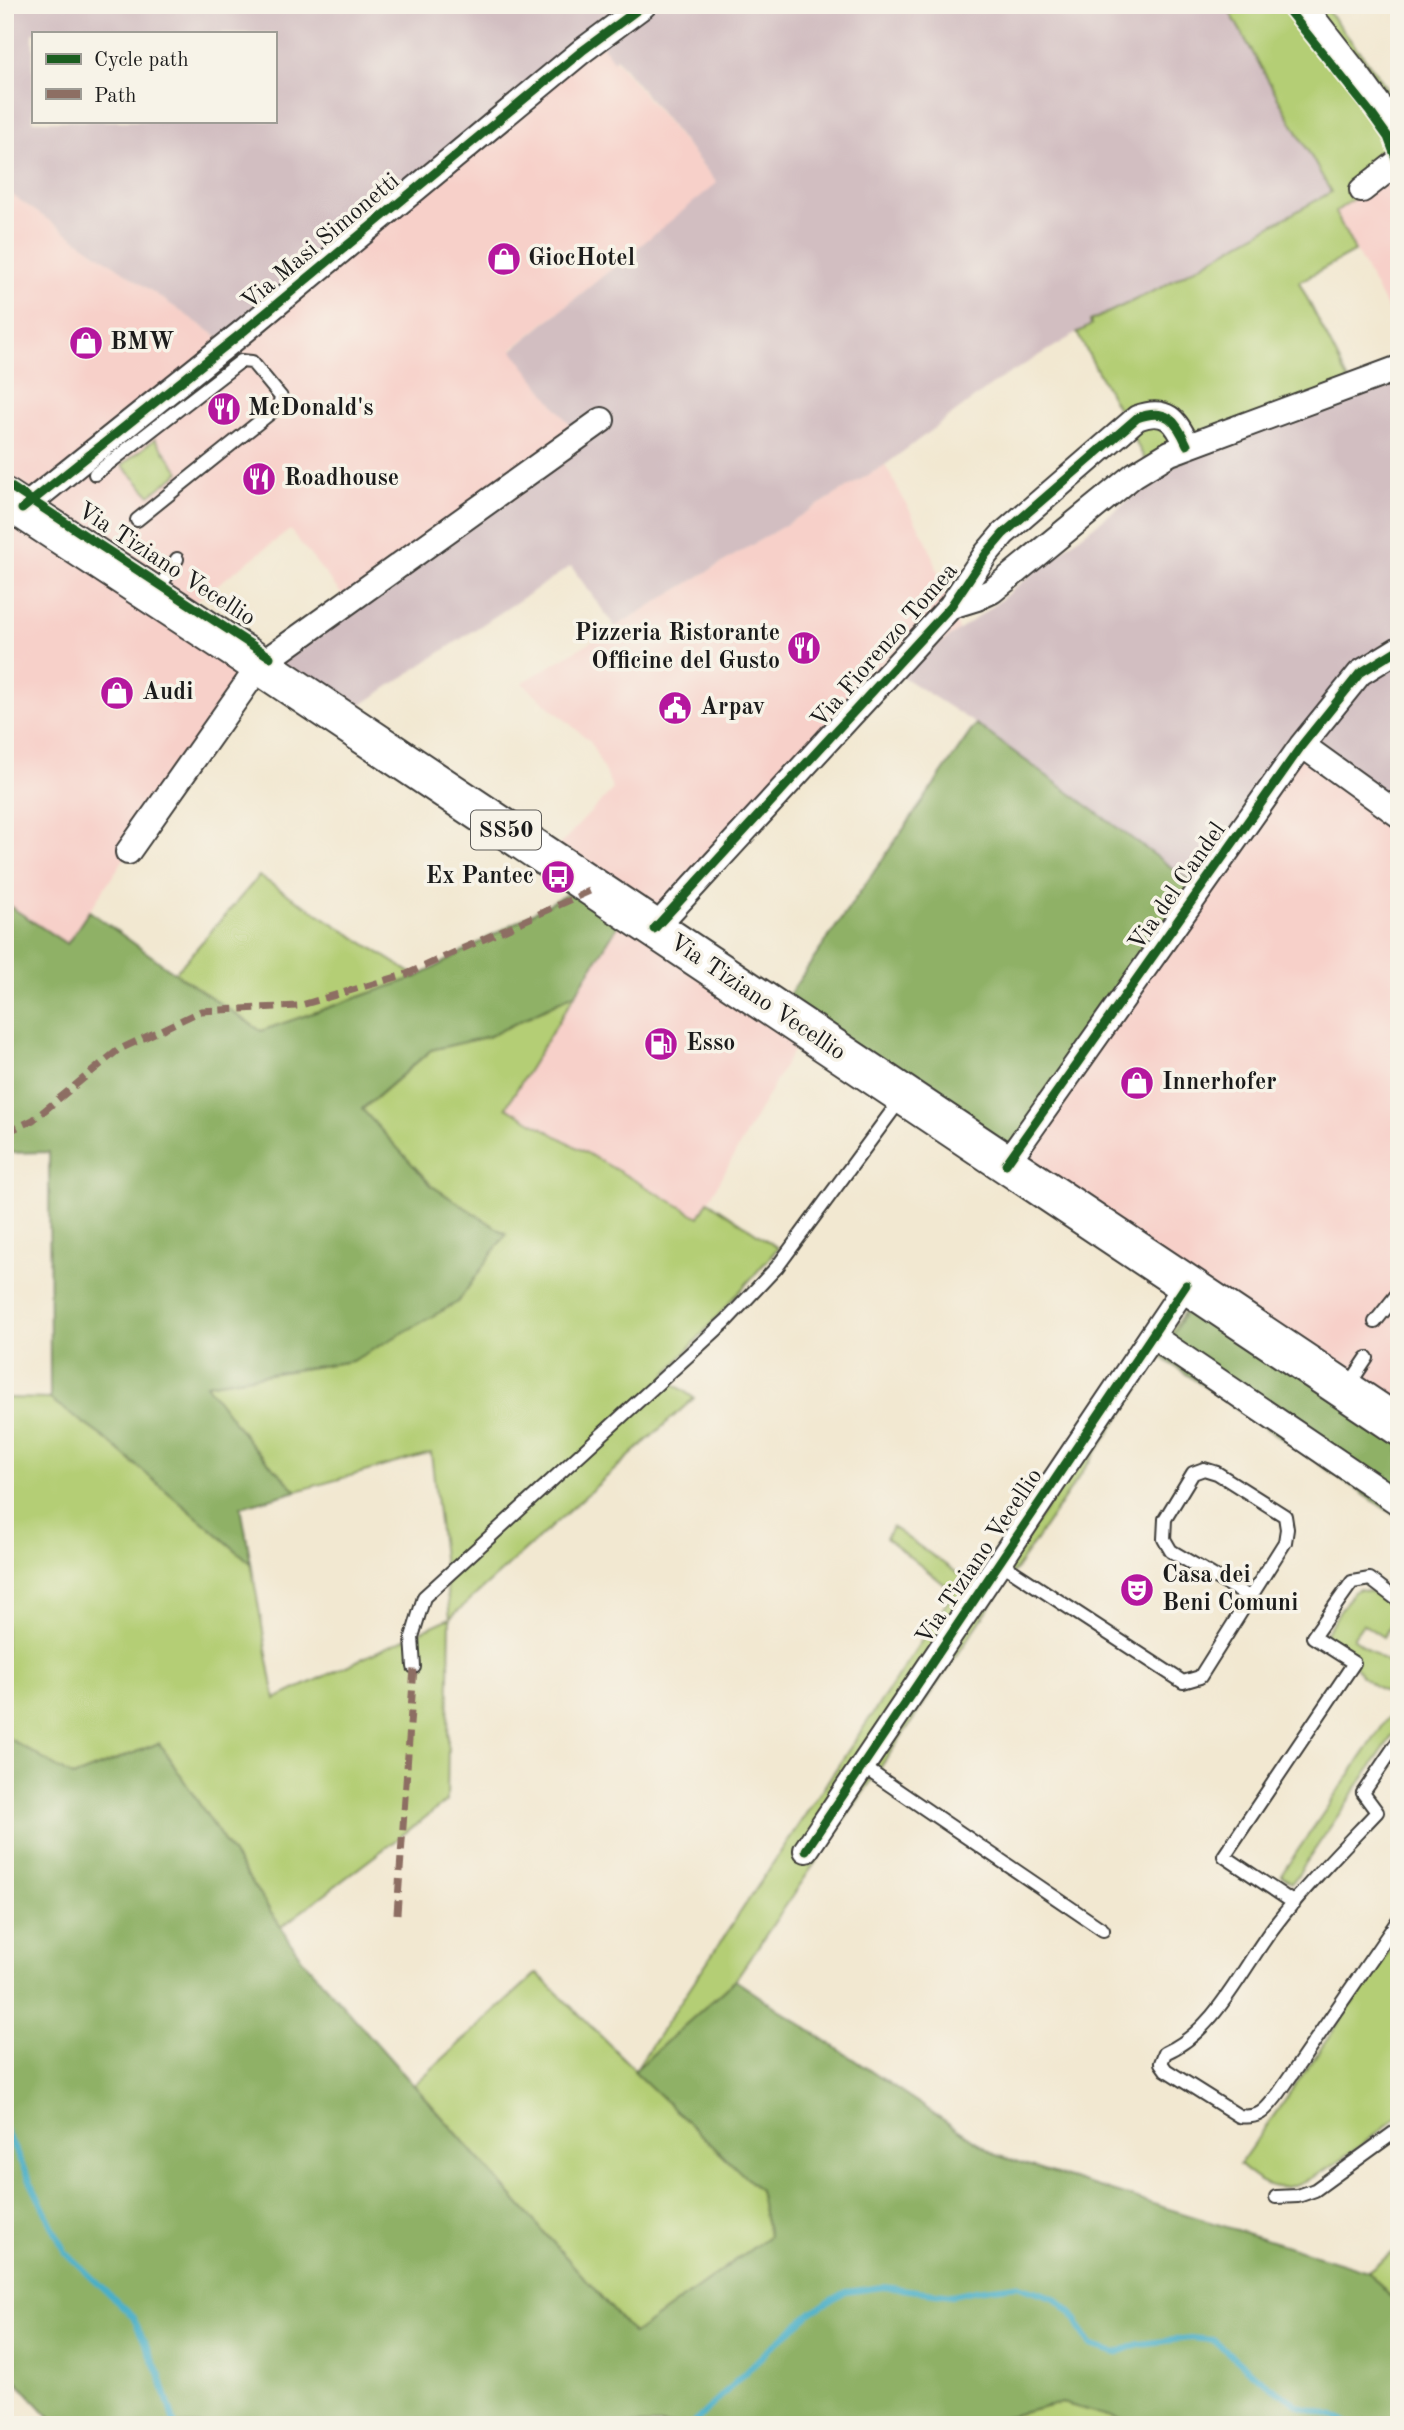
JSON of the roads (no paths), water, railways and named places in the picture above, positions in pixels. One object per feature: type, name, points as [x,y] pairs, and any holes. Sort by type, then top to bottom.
[{"type":"main road","name":"Via Tiziano Vecellio","points":[[14,504],[260,664],[1399,1426]]},
{"type":"street","name":"Via Masi Simonetti","points":[[14,504],[244,331],[582,51],[644,5]]},
{"type":"street","points":[[1303,5],[1399,132]]},
{"type":"street","points":[[1362,190],[1399,161]]},
{"type":"street","name":"Via Fiorenzo Tomea","points":[[951,606],[992,591],[1135,475],[1159,459],[1187,445],[1399,368]]},
{"type":"street","name":"Via Fiorenzo Tomea","points":[[654,929],[951,606],[1003,534],[1137,418],[1148,414],[1168,417],[1180,429],[1187,445]]},
{"type":"street","name":"Via Tiziano Vecellio","points":[[260,664],[602,421]]},
{"type":"street","name":"Via del Candel","points":[[1006,1164],[1302,745],[1360,673],[1399,649]]},
{"type":"street","points":[[128,852],[260,664]]},
{"type":"street","points":[[1302,745],[1399,815]]},
{"type":"street","name":"Via Tiziano Vecellio","points":[[806,1850],[1186,1285]]},
{"type":"street","points":[[1152,1336],[1399,1503]]},
{"type":"lane","points":[[95,474],[241,361],[252,362],[281,397],[279,406],[137,520]]},
{"type":"lane","points":[[155,596],[177,559]]},
{"type":"lane","points":[[414,1667],[412,1637],[424,1597],[726,1321],[777,1267],[903,1096]]},
{"type":"lane","points":[[1375,1322],[1399,1292]]},
{"type":"lane","points":[[1345,1391],[1367,1358]]},
{"type":"lane","points":[[999,1562],[1183,1682],[1200,1677],[1251,1598],[1285,1542],[1287,1529],[1285,1516],[1217,1474],[1204,1469],[1193,1473],[1166,1520],[1164,1539],[1171,1551],[1251,1598]]},
{"type":"lane","points":[[1294,1903],[1224,1856],[1354,1663],[1313,1637],[1352,1582],[1370,1579],[1399,1601]]},
{"type":"lane","points":[[1399,1740],[1363,1793],[1377,1812],[1275,1926],[1210,2018],[1181,2046],[1166,2053],[1161,2063],[1166,2070],[1238,2116],[1250,2118],[1264,2112],[1399,1919]]},
{"type":"lane","points":[[862,1766],[1103,1930]]},
{"type":"lane","points":[[1276,2197],[1298,2196],[1315,2190],[1399,2129]]},
{"type":"waterway","points":[[5,2130],[65,2252],[133,2317],[159,2373],[175,2425]]},
{"type":"waterway","points":[[692,2425],[767,2351],[813,2311],[846,2292],[883,2287],[952,2295],[1017,2285],[1055,2298],[1072,2313],[1090,2345],[1116,2353],[1139,2344],[1190,2338],[1213,2340],[1251,2372],[1299,2406],[1335,2416],[1350,2425]]},
{"type":"place","name":"GiocHotel","points":[[504,259]]},
{"type":"place","name":"BMW","points":[[86,343]]},
{"type":"place","name":"McDonald's","points":[[224,409]]},
{"type":"place","name":"Roadhouse","points":[[259,479]]},
{"type":"place","name":"Pizzeria Ristorante Officine del Gusto","points":[[804,648]]},
{"type":"place","name":"Audi","points":[[117,693]]},
{"type":"place","name":"Arpav","points":[[675,708]]},
{"type":"place","name":"Ex Pantec","points":[[558,877]]},
{"type":"place","name":"Esso","points":[[661,1044]]},
{"type":"place","name":"Innerhofer","points":[[1137,1083]]},
{"type":"place","name":"Casa dei Beni Comuni","points":[[1137,1590]]}]
